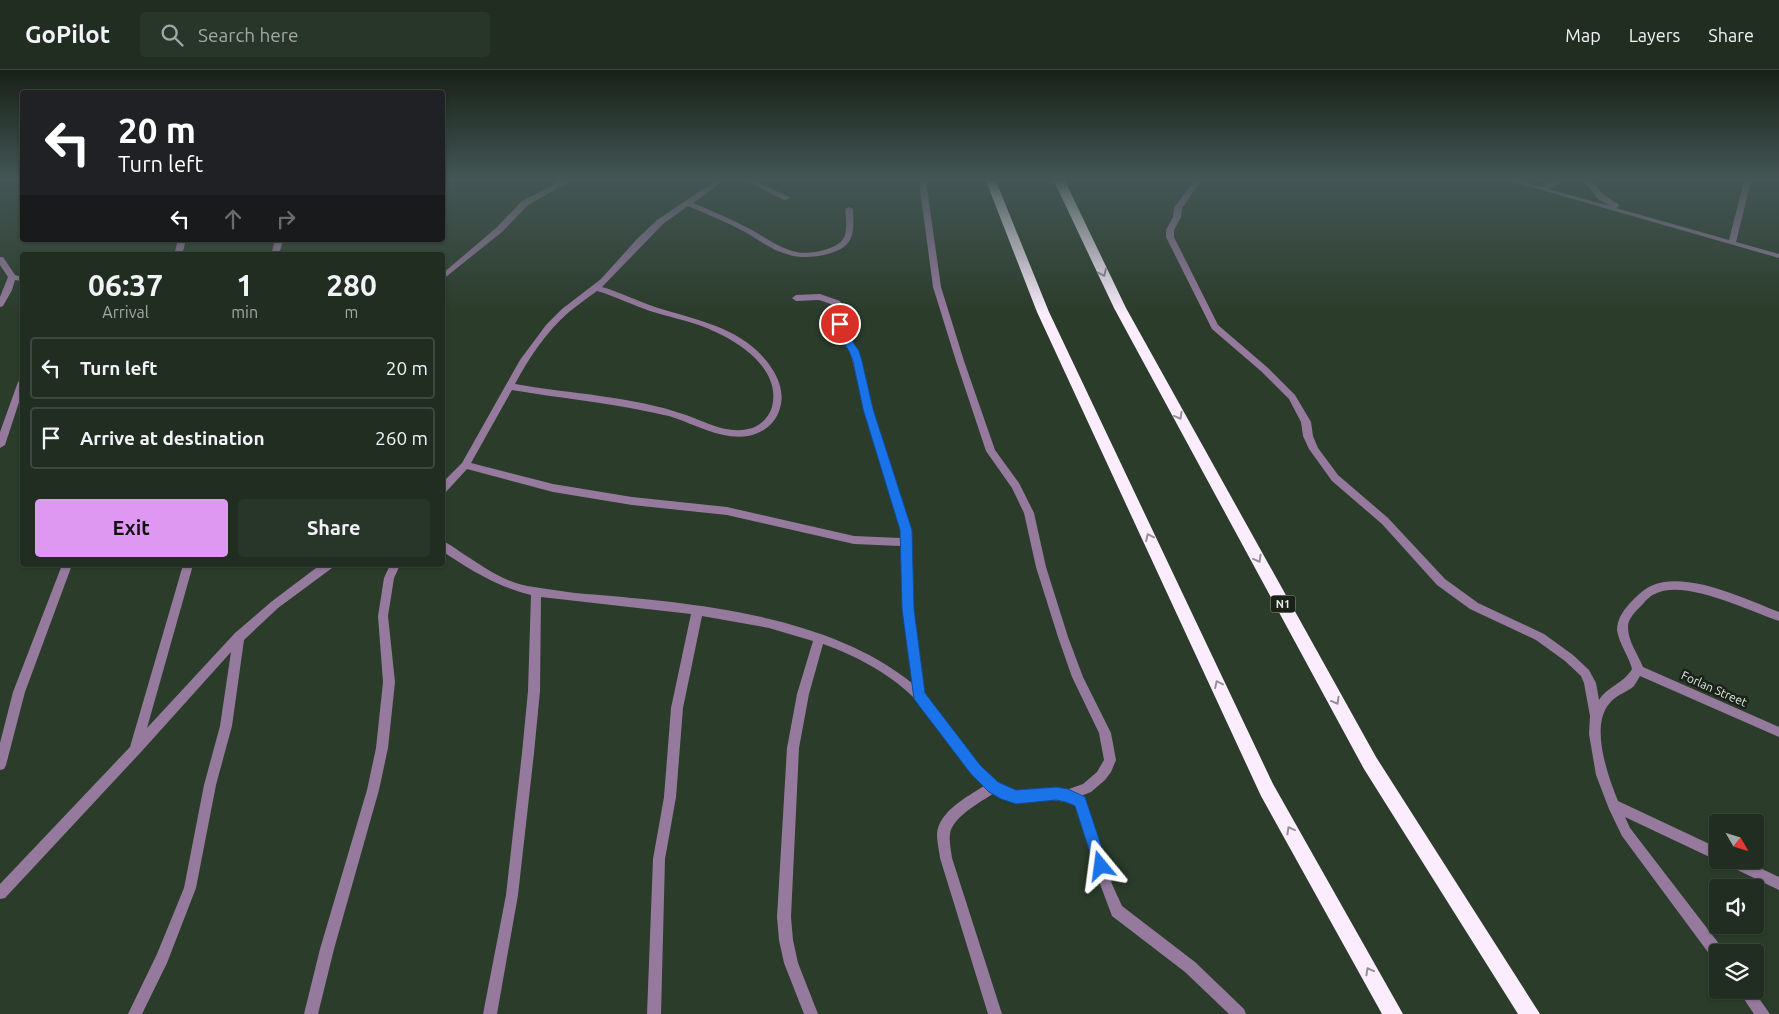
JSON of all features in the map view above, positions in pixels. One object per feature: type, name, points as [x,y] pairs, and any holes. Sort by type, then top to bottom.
[{"type":"highway","points":[[1008,225],[1043,312],[1267,790],[1393,1014]]},
{"type":"highway","name":"N1","points":[[1080,225],[1120,308],[1370,763],[1530,1014]]},
{"type":"street","points":[[445,275],[504,225]]},
{"type":"street","points":[[445,487],[465,465],[524,360],[549,327],[565,311],[597,288],[657,225]]},
{"type":"street","points":[[737,225],[785,251],[800,256],[814,254],[843,244],[847,239],[850,225]]},
{"type":"street","points":[[445,547],[512,586],[536,591],[747,620],[819,638],[873,661],[919,695],[975,770],[994,787],[1006,794],[1016,797],[1068,795],[1087,788],[1101,776],[1110,760],[1105,733],[1078,677],[1063,637],[1041,567],[1028,513],[1016,486],[991,451],[937,287],[929,225]]},
{"type":"street","points":[[1173,225],[1170,230],[1170,237],[1215,327],[1222,336],[1266,370],[1292,396],[1306,422],[1308,436],[1322,462],[1335,478],[1385,521],[1441,582],[1474,606],[1540,637],[1569,658],[1586,674],[1594,699],[1596,716],[1595,734],[1602,775],[1613,804],[1626,832],[1710,944]]},
{"type":"street","points":[[1670,225],[1779,256]]},
{"type":"street","points":[[1732,243],[1737,225]]},
{"type":"street","points":[[0,259],[12,277],[20,279]]},
{"type":"street","points":[[0,304],[8,290],[12,277]]},
{"type":"street","points":[[509,386],[669,413],[734,433],[754,431],[769,420],[776,406],[774,379],[765,363],[741,343],[706,324],[655,310],[620,295],[597,288]]},
{"type":"street","points":[[796,298],[820,296],[837,303],[840,308],[841,329],[858,361],[868,409],[900,510],[907,542],[908,609],[919,695]]},
{"type":"street","points":[[0,445],[20,388]]},
{"type":"street","points":[[465,465],[553,488],[632,501],[728,511],[854,540],[907,542]]},
{"type":"street","points":[[0,765],[19,692],[56,600],[66,567]]},
{"type":"street","points":[[135,750],[187,567]]},
{"type":"street","points":[[0,894],[135,750],[210,665],[239,636],[297,585],[325,567]]},
{"type":"street","points":[[311,1014],[327,950],[373,790],[382,748],[389,682],[382,616],[389,578],[394,567]]},
{"type":"street","points":[[1596,716],[1604,701],[1612,693],[1630,682],[1638,670],[1636,660],[1625,636],[1623,623],[1634,606],[1655,588],[1679,585],[1695,587],[1779,617]]},
{"type":"street","points":[[490,1014],[512,895],[528,761],[534,691],[536,591]]},
{"type":"street","points":[[654,1014],[659,859],[670,797],[677,708],[697,612]]},
{"type":"street","points":[[135,1014],[162,958],[190,888],[210,785],[217,766],[226,726],[239,636]]},
{"type":"street","points":[[811,1014],[791,963],[784,917],[793,748],[803,694],[819,638]]},
{"type":"street","name":"Forlan Street","points":[[1638,670],[1779,732]]},
{"type":"street","points":[[994,787],[954,815],[948,823],[943,838],[946,858],[994,1014]]},
{"type":"street","points":[[1068,795],[1080,802],[1085,813],[1106,884],[1118,911],[1190,968],[1240,1014]]},
{"type":"street","points":[[1613,804],[1709,851]]},
{"type":"street","points":[[1748,869],[1779,884]]},
{"type":"street","points":[[1752,999],[1763,1014]]},
{"type":"route","points":[[840,324],[858,361],[862,389],[888,478],[906,530],[908,609],[919,695],[975,770],[994,787],[1016,797],[1056,794],[1068,795],[1080,802],[1101,866]]}]
